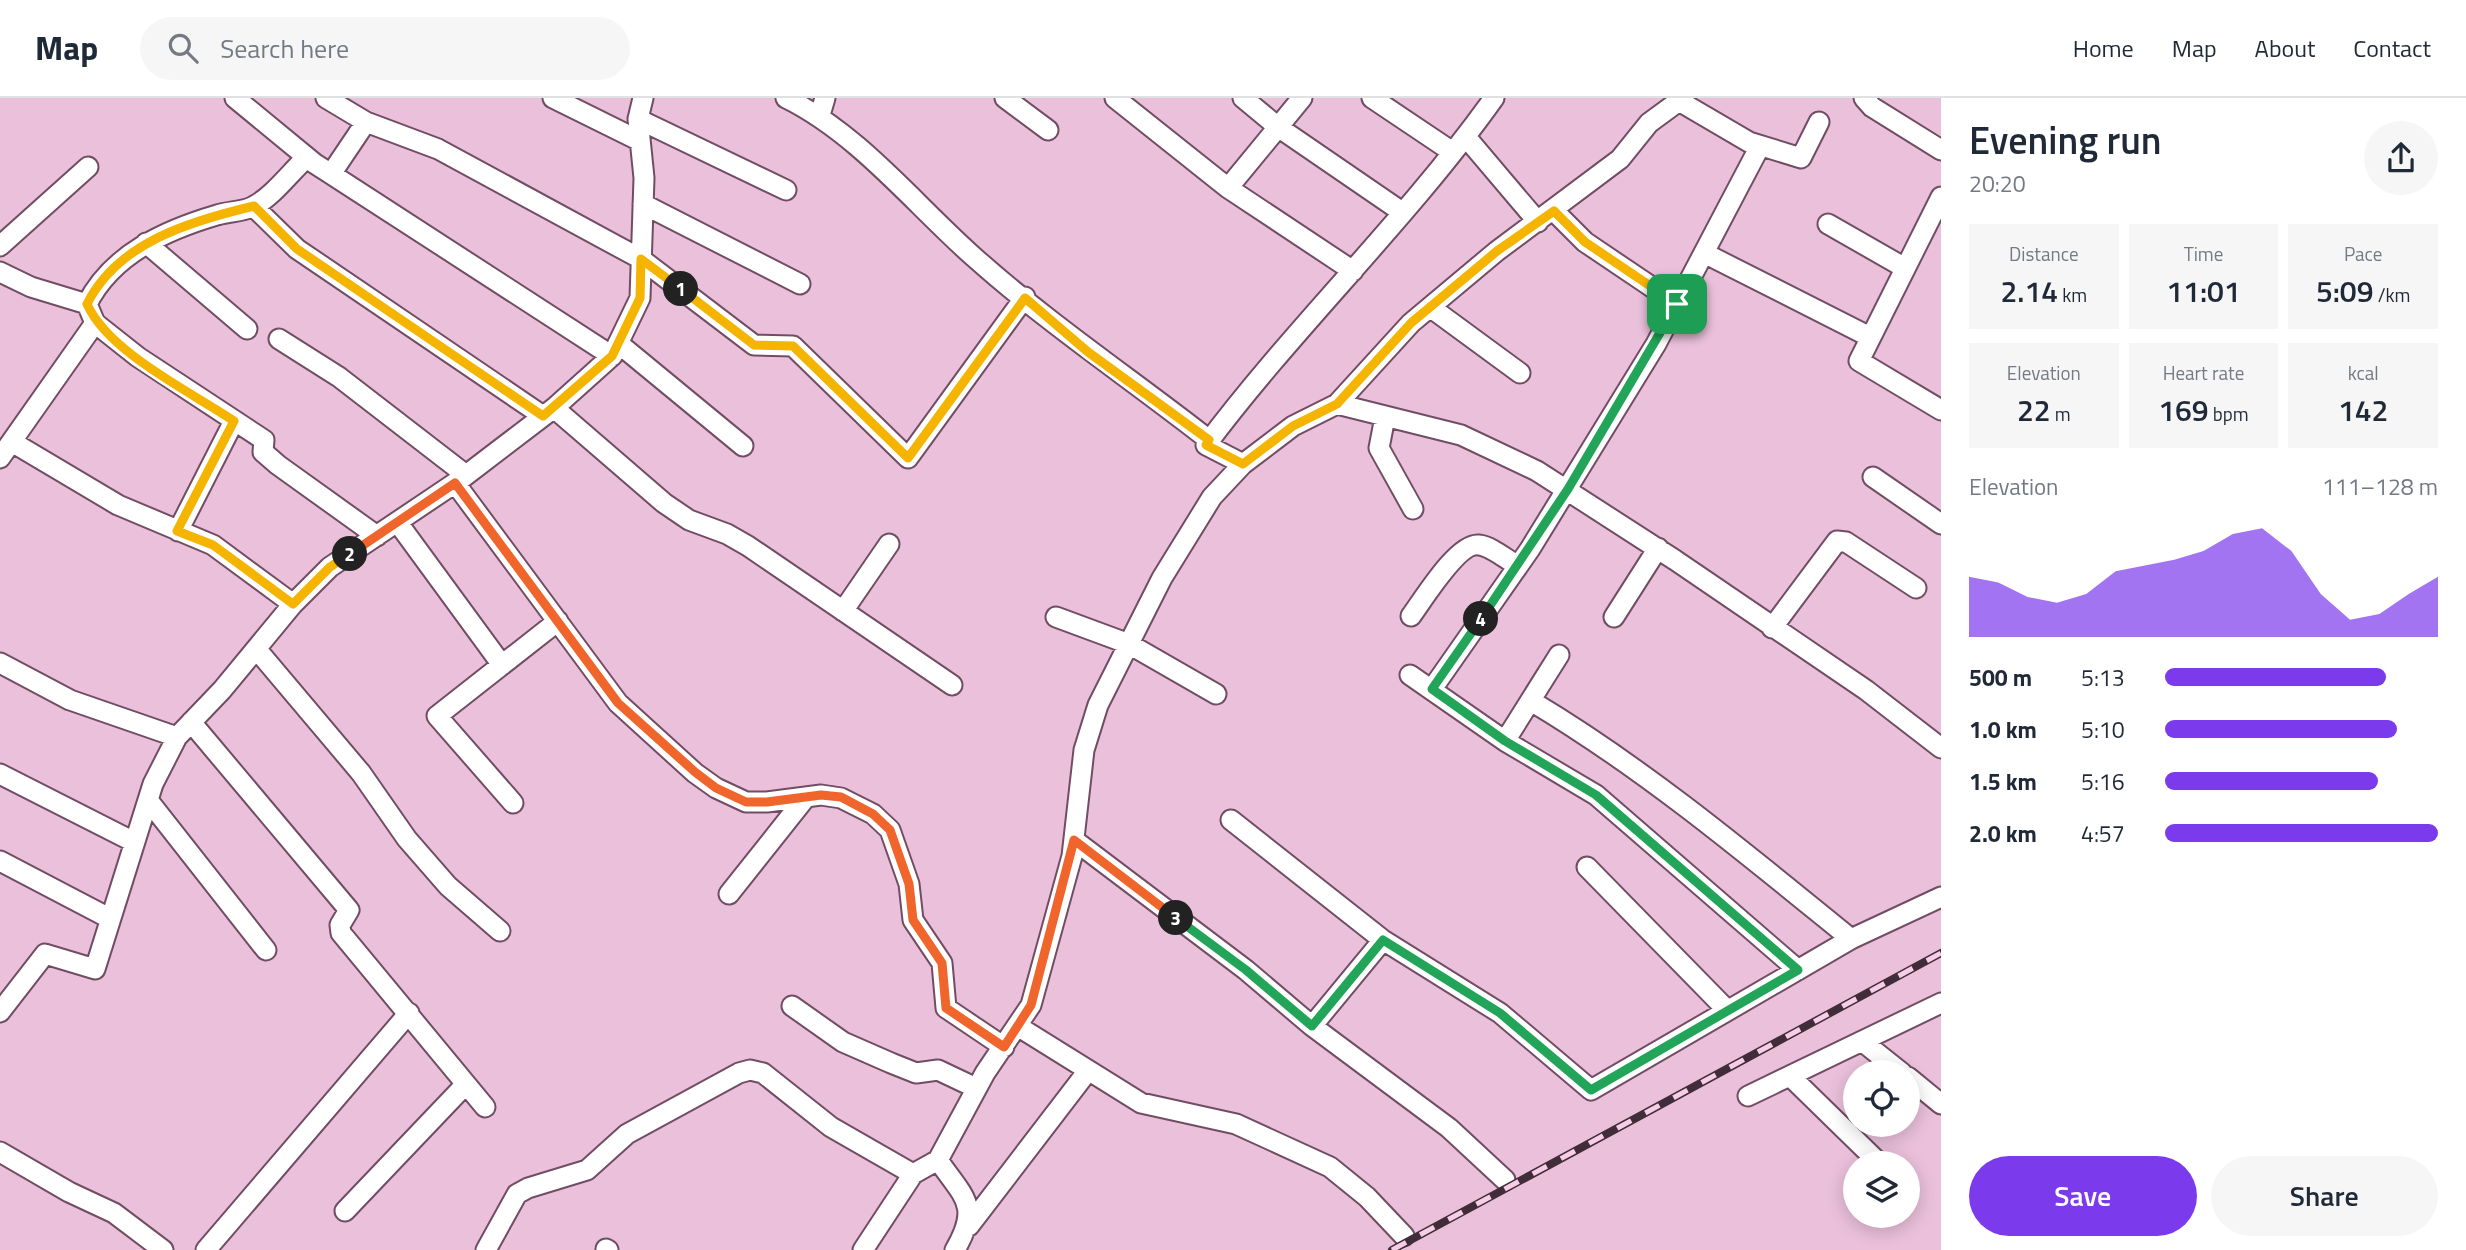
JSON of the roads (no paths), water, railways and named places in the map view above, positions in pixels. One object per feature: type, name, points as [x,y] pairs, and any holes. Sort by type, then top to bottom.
[{"type":"street","points":[[235,98],[314,163]]},
{"type":"street","points":[[326,98],[366,122],[438,149],[641,259],[754,345],[793,346],[908,458],[1025,298]]},
{"type":"street","points":[[553,98],[640,141]]},
{"type":"street","points":[[0,1012],[44,954],[95,969],[148,800],[177,737],[258,651],[293,604],[330,567],[398,523],[549,412],[615,350],[640,298],[643,204],[638,119],[643,98]]},
{"type":"street","points":[[786,98],[822,107],[977,260],[1088,352],[1209,440]]},
{"type":"street","points":[[1005,98],[1048,130]]},
{"type":"street","points":[[1115,98],[1228,188],[1353,271]]},
{"type":"street","points":[[1243,98],[1278,127],[1402,212]]},
{"type":"street","points":[[1228,188],[1302,98]]},
{"type":"street","points":[[1372,98],[1451,152]]},
{"type":"street","points":[[1243,464],[1206,445],[1209,440],[1263,372],[1353,271],[1451,152],[1466,138],[1494,98]]},
{"type":"street","points":[[1864,98],[1872,107],[1941,150]]},
{"type":"street","points":[[863,1250],[913,1174],[937,1160],[976,1088],[1019,1027],[1031,1005],[1074,840],[1084,750],[1098,705],[1186,534],[1212,497],[1243,464],[1293,426],[1337,404],[1411,323],[1497,251],[1620,159],[1649,123],[1681,99],[1760,146],[1801,158],[1819,122]]},
{"type":"street","points":[[638,119],[786,190]]},
{"type":"street","points":[[331,174],[366,122]]},
{"type":"street","points":[[1466,138],[1546,216],[1677,304]]},
{"type":"street","points":[[1432,689],[1568,489],[1677,304],[1760,146]]},
{"type":"street","points":[[293,604],[213,545],[118,505],[6,450],[91,314],[94,290],[116,267],[146,243],[217,215],[254,206],[306,158],[615,350],[743,446]]},
{"type":"street","points":[[0,246],[88,167]]},
{"type":"street","points":[[1941,197],[1859,361],[1941,410]]},
{"type":"street","points":[[643,204],[800,284]]},
{"type":"street","points":[[254,206],[297,249],[549,412],[664,503],[689,520],[727,534],[748,546],[952,685]]},
{"type":"street","points":[[1828,224],[1905,268]]},
{"type":"street","points":[[146,243],[247,330]]},
{"type":"street","points":[[1704,253],[1870,337]]},
{"type":"street","points":[[0,272],[91,314],[138,357],[264,440],[263,452],[278,465],[377,536]]},
{"type":"street","points":[[1430,307],[1520,373]]},
{"type":"street","points":[[279,339],[340,377],[460,479],[618,703],[716,788],[746,802],[841,797],[873,814],[890,830],[909,884],[913,920],[942,963],[946,1008],[1004,1047]]},
{"type":"street","points":[[1337,404],[1461,436],[1537,471],[1658,548],[1866,690],[1941,748]]},
{"type":"street","points":[[1385,417],[1378,448],[1413,509]]},
{"type":"street","points":[[177,531],[234,421]]},
{"type":"street","points":[[1873,477],[1941,524]]},
{"type":"street","points":[[398,523],[502,665]]},
{"type":"street","points":[[1772,628],[1837,541],[1846,542],[1916,588]]},
{"type":"street","points":[[843,611],[889,544]]},
{"type":"street","points":[[1412,616],[1444,571],[1473,545],[1482,544],[1518,566]]},
{"type":"street","points":[[1614,617],[1658,548]]},
{"type":"street","points":[[1056,617],[1129,644],[1216,694]]},
{"type":"street","points":[[513,803],[437,716],[558,621]]},
{"type":"street","points":[[258,651],[361,773],[407,839],[448,886],[500,931]]},
{"type":"street","points":[[1505,741],[1559,656]]},
{"type":"street","points":[[0,663],[71,700],[177,737]]},
{"type":"street","points":[[1410,675],[1505,741],[1596,795],[1798,970]]},
{"type":"street","points":[[1531,701],[1570,724],[1658,787],[1852,939]]},
{"type":"street","points":[[191,722],[348,910],[340,925],[341,933],[485,1107]]},
{"type":"street","points":[[0,774],[134,842]]},
{"type":"street","points":[[729,894],[806,797]]},
{"type":"street","points":[[148,800],[266,950]]},
{"type":"street","points":[[1231,820],[1383,940],[1500,1013],[1591,1090],[1852,939],[1941,897]]},
{"type":"street","points":[[1074,840],[1246,970],[1312,1026],[1449,1128],[1505,1180]]},
{"type":"street","points":[[0,861],[110,918]]},
{"type":"street","points":[[1587,867],[1727,1010]]},
{"type":"street","points":[[1312,1026],[1383,940]]},
{"type":"street","points":[[1748,1096],[1941,1003]]},
{"type":"street","points":[[792,1006],[843,1042],[916,1073],[939,1070],[976,1088]]},
{"type":"street","points":[[206,1250],[409,1013]]},
{"type":"street","points":[[1019,1027],[1087,1072],[1141,1103],[1236,1124],[1330,1167],[1367,1197],[1404,1236]]},
{"type":"street","points":[[1863,1042],[1886,1060]]},
{"type":"street","points":[[486,1250],[517,1194],[528,1188],[587,1170],[627,1133],[750,1070],[763,1073],[848,1138],[913,1174]]},
{"type":"street","points":[[955,1250],[969,1226],[1087,1072]]},
{"type":"street","points":[[1790,1076],[1867,1151]]},
{"type":"street","points":[[345,1211],[466,1084]]},
{"type":"street","points":[[1920,1087],[1941,1104]]},
{"type":"street","points":[[0,1152],[114,1213],[163,1250]]},
{"type":"street","points":[[937,1160],[968,1203],[969,1226]]},
{"type":"railway","points":[[1392,1250],[1941,953]]}]
